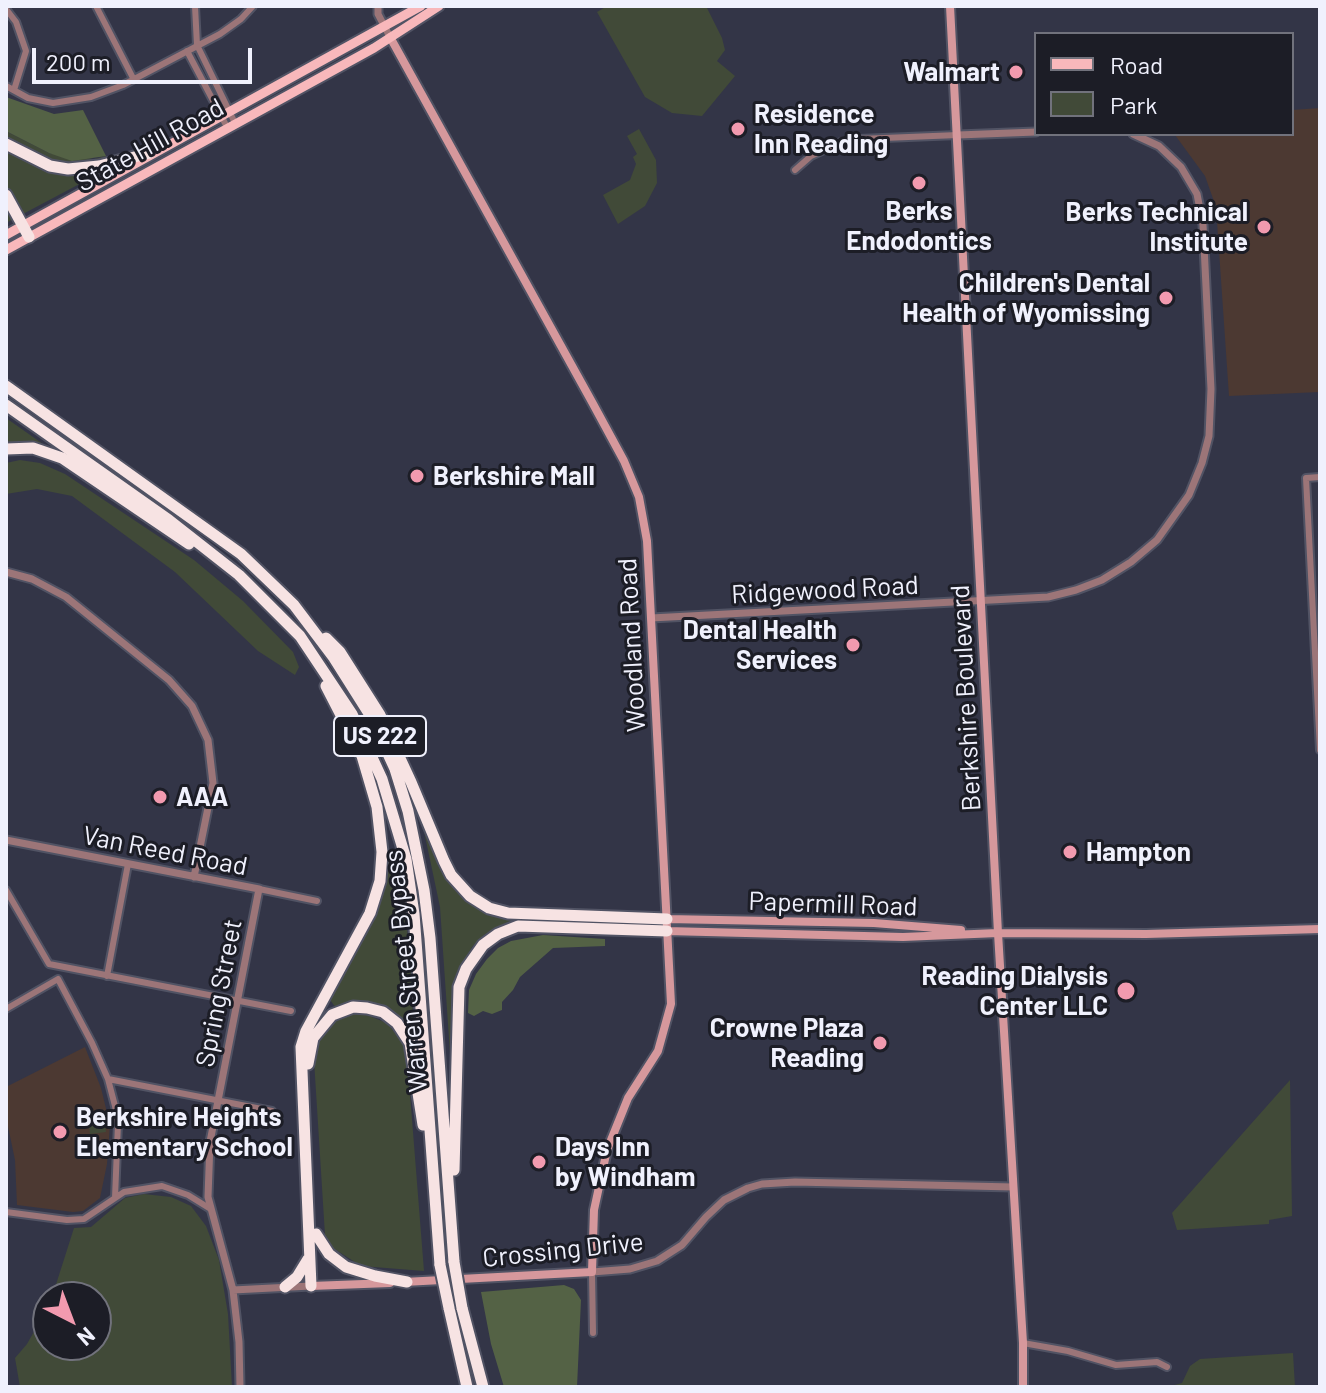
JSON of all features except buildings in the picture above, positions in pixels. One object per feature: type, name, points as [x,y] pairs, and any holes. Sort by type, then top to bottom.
[{"type":"highway","points":[[6,144],[43,163],[68,169],[99,166],[150,153]]},
{"type":"highway","points":[[6,195],[15,230]]},
{"type":"highway","points":[[6,209],[15,230],[26,239]]},
{"type":"highway","name":"Warren Street Bypass","points":[[6,386],[241,554],[294,605],[334,658],[370,715],[395,769],[420,866],[430,938],[454,1262],[462,1308],[483,1387]]},
{"type":"highway","name":"Warren Street Bypass","points":[[6,405],[169,520],[239,575],[300,636],[352,714],[382,779],[406,859],[414,914],[440,1258],[467,1387]]},
{"type":"highway","points":[[6,449],[33,448],[62,458],[239,575]]},
{"type":"highway","points":[[294,605],[340,652],[360,680],[380,715],[451,875],[470,896],[489,908],[508,913],[667,925]]},
{"type":"highway","points":[[300,636],[362,756],[377,807],[382,852],[380,881],[370,913],[306,1031],[301,1047],[315,1285]]},
{"type":"highway","points":[[453,1243],[457,1002],[462,977],[471,961],[490,938],[518,926],[667,925]]},
{"type":"highway","points":[[285,1287],[305,1266],[312,1238],[310,1045],[322,1024],[332,1015],[353,1007],[367,1008],[390,1017],[410,1043],[421,1108],[430,1208],[440,1258]]},
{"type":"highway","points":[[312,1238],[346,1267],[407,1282]]},
{"type":"main road","name":"State Hill Road","points":[[15,230],[421,6]]},
{"type":"main road","name":"State Hill Road","points":[[6,250],[390,37],[439,6]]},
{"type":"main road","name":"Berkshire Boulevard","points":[[950,6],[1023,1387]]},
{"type":"main road","name":"Woodland Road","points":[[390,37],[631,475],[645,522],[671,1004],[658,1051],[620,1115],[607,1150],[594,1210],[592,1272]]},
{"type":"main road","name":"Papermill Road","points":[[667,925],[874,923],[998,933]]},
{"type":"main road","name":"Papermill Road","points":[[667,925],[899,937],[1320,929]]},
{"type":"main road","name":"Crossing Drive","points":[[315,1285],[592,1272]]},
{"type":"street","points":[[96,6],[133,78]]},
{"type":"street","points":[[195,6],[192,48],[231,125]]},
{"type":"street","points":[[6,86],[39,100],[67,102],[105,93],[228,30],[253,6]]},
{"type":"street","name":"Woodland Road","points":[[378,6],[378,14],[390,37]]},
{"type":"street","points":[[6,9],[16,22],[26,51],[14,90]]},
{"type":"street","points":[[192,48],[225,114]]},
{"type":"street","points":[[795,170],[824,149],[851,140],[1034,132]]},
{"type":"street","name":"Ridgewood Road","points":[[651,618],[1058,596],[1094,584],[1144,552],[1168,527],[1189,495],[1202,463],[1212,415],[1202,215],[1197,194],[1181,167],[1159,146],[1137,136]]},
{"type":"street","points":[[1320,477],[1306,478],[1320,750]]},
{"type":"street","points":[[6,572],[32,579],[66,597],[169,680],[194,709],[208,740],[213,783],[194,877]]},
{"type":"street","name":"Van Reed Road","points":[[6,840],[317,901]]},
{"type":"street","points":[[107,976],[128,864]]},
{"type":"street","name":"Spring Street","points":[[240,1387],[233,1290],[209,1208],[210,1144],[259,889]]},
{"type":"street","points":[[6,890],[49,964],[291,1011]]},
{"type":"street","points":[[6,1009],[58,979],[108,1079],[118,1123],[115,1198]]},
{"type":"street","points":[[108,1079],[272,1111]]},
{"type":"street","name":"Crossing Drive","points":[[592,1272],[630,1269],[657,1261],[682,1245],[724,1200],[762,1184],[1013,1187]]},
{"type":"street","points":[[6,1212],[67,1220],[84,1219],[115,1198],[137,1189],[162,1186],[188,1195],[209,1208]]},
{"type":"street","name":"Woodland Road","points":[[592,1272],[593,1333]]},
{"type":"street","name":"Crossing Drive","points":[[233,1290],[315,1285]]},
{"type":"street","points":[[1023,1343],[1116,1365],[1157,1362],[1167,1367]]},
{"type":"shaded area","points":[[1320,108],[1320,392],[1229,396],[1216,207],[1205,176],[1176,136],[1294,136],[1294,110]]},
{"type":"shaded area","name":"Berkshire Heights Elementary School","points":[[85,1047],[101,1088],[110,1125],[100,1198],[83,1211],[73,1212],[17,1205],[15,1160],[6,1117],[6,1087]]},
{"type":"green space","points":[[607,6],[706,6],[725,50],[717,61],[735,76],[702,116],[672,113],[645,97],[597,12]]},
{"type":"green space","points":[[6,97],[54,114],[83,110],[106,156],[72,161],[6,131]]},
{"type":"green space","points":[[639,129],[656,160],[657,183],[645,206],[618,224],[603,195],[630,180],[636,164],[633,157],[637,154],[627,136]]},
{"type":"green space","points":[[6,131],[49,153],[94,159],[106,156],[104,171],[6,223]]},
{"type":"green space","points":[[6,418],[43,444],[6,444]]},
{"type":"green space","points":[[20,460],[40,463],[65,474],[194,560],[243,601],[293,652],[299,667],[295,675],[258,651],[175,572],[72,496],[37,489],[6,494],[6,463]]},
{"type":"green space","points":[[421,817],[443,871],[461,896],[487,914],[512,920],[484,935],[472,947],[457,974],[452,1009],[451,1068],[440,907]]},
{"type":"green space","points":[[392,851],[402,890],[410,953],[414,1039],[388,1009],[363,1002],[336,1008],[328,997],[347,963],[385,854]]},
{"type":"green space","points":[[543,935],[605,939],[605,946],[553,948],[520,977],[502,1002],[502,1010],[492,1014],[483,1011],[474,1016],[468,1013],[469,990],[487,959],[511,941]]},
{"type":"green space","points":[[352,1014],[364,1014],[387,1023],[402,1042],[407,1056],[424,1271],[361,1266],[333,1248],[325,1235],[315,1047],[330,1024]]},
{"type":"green space","points":[[1290,1080],[1292,1216],[1269,1220],[1269,1224],[1177,1230],[1172,1213]]},
{"type":"green space","points":[[104,1116],[106,1132],[90,1134],[88,1118]]},
{"type":"green space","points":[[144,1194],[171,1197],[191,1206],[206,1226],[219,1260],[228,1314],[232,1387],[20,1387],[15,1358],[32,1335],[32,1361],[112,1361],[112,1281],[57,1281],[74,1228],[91,1227],[125,1198]]},
{"type":"green space","points":[[564,1285],[574,1289],[581,1300],[577,1387],[504,1387],[491,1344],[481,1292]]},
{"type":"green space","points":[[1293,1353],[1295,1387],[1167,1387],[1182,1383],[1190,1366],[1200,1359]]},
{"type":"place","name":"Walmart","points":[[1016,72]]},
{"type":"place","name":"Residence Inn Reading","points":[[738,129]]},
{"type":"place","name":"Berks Endodontics","points":[[919,183]]},
{"type":"place","name":"Berks Technical Institute","points":[[1264,227]]},
{"type":"place","name":"Children's Dental Health of Wyomissing","points":[[1166,298]]},
{"type":"place","name":"Berkshire Mall","points":[[417,476]]},
{"type":"place","name":"Dental Health Services","points":[[853,645]]},
{"type":"place","name":"AAA","points":[[160,797]]},
{"type":"place","name":"Hampton","points":[[1070,852]]},
{"type":"place","name":"Reading Dialysis Center LLC","points":[[1126,991]]},
{"type":"place","name":"Crowne Plaza Reading","points":[[880,1043]]},
{"type":"place","name":"Berkshire Heights Elementary School","points":[[60,1132]]},
{"type":"place","name":"Days Inn by Windham","points":[[539,1162]]}]
